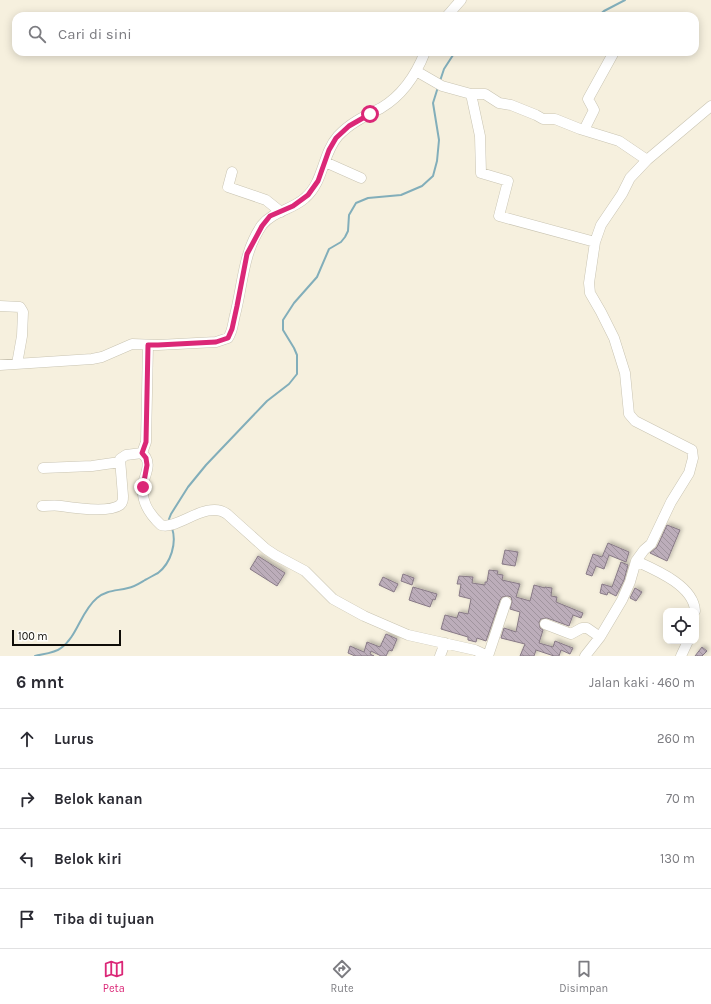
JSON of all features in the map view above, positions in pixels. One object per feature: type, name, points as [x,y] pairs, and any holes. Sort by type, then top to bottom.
[{"type":"street","points":[[450,12],[461,0]]},
{"type":"street","points":[[0,365],[92,359],[102,357],[132,344],[158,345],[216,342],[228,338],[232,329],[247,254],[266,220],[270,216],[298,203],[308,195],[318,181],[332,144],[339,135],[358,120],[381,108],[396,97],[408,85],[423,56]]},
{"type":"street","points":[[584,130],[594,110],[588,99],[612,56]]},
{"type":"street","points":[[416,71],[442,86],[472,94],[485,94],[499,103],[511,105],[543,119],[555,119],[619,141],[647,160]]},
{"type":"street","points":[[472,94],[480,136],[481,173],[508,180],[499,216],[595,242]]},
{"type":"street","points":[[585,656],[600,637],[622,600],[630,582],[636,561],[644,550],[651,544],[671,502],[688,473],[693,453],[692,450],[635,421],[629,414],[625,373],[614,338],[590,293],[588,283],[595,242],[601,225],[622,194],[630,178],[647,160],[711,106]]},
{"type":"street","points":[[325,162],[361,178]]},
{"type":"street","points":[[232,172],[228,187],[266,200],[281,212]]},
{"type":"street","points":[[0,306],[20,307],[23,312],[22,336],[17,364]]},
{"type":"street","points":[[142,453],[146,442],[148,345]]},
{"type":"street","points":[[42,506],[63,506],[82,509],[109,508],[120,505],[123,496],[120,458],[122,456],[142,453]]},
{"type":"street","points":[[142,453],[146,458],[147,465],[143,487],[144,503],[149,513],[161,525],[170,526],[197,514],[211,511],[222,511],[228,514],[266,549],[305,571],[328,594],[350,609],[373,621],[408,635],[475,650],[488,656],[506,602]]},
{"type":"street","points":[[43,468],[85,466],[120,462]]},
{"type":"street","points":[[636,561],[660,571],[682,587],[690,596],[694,608]]},
{"type":"street","points":[[545,624],[571,634],[582,628],[587,628],[600,637]]},
{"type":"street","points":[[440,656],[445,643]]},
{"type":"street","points":[[681,656],[687,644]]},
{"type":"building","points":[[667,525],[680,530],[667,561],[650,553],[657,547]]},
{"type":"building","points":[[608,543],[629,552],[626,562],[609,555],[604,569],[596,566],[592,576],[586,574],[593,554],[602,557]]},
{"type":"building","points":[[505,550],[518,552],[515,566],[502,564]]},
{"type":"building","points":[[258,556],[285,573],[277,586],[250,569]]},
{"type":"building","points":[[621,562],[628,565],[624,580],[616,596],[608,592],[607,595],[600,593],[602,584],[612,587]]},
{"type":"building","points":[[489,570],[498,571],[497,574],[503,575],[502,580],[520,584],[516,597],[530,601],[534,585],[552,588],[551,596],[557,597],[556,602],[583,613],[581,618],[573,615],[569,626],[547,618],[541,619],[539,622],[540,628],[543,630],[539,643],[553,647],[555,641],[573,648],[570,654],[561,650],[559,656],[554,656],[536,650],[534,656],[520,656],[525,644],[501,638],[504,628],[516,632],[520,612],[510,609],[512,601],[511,597],[508,596],[502,597],[500,600],[486,641],[477,638],[476,642],[468,640],[468,637],[441,629],[445,615],[457,618],[459,612],[468,614],[471,599],[459,596],[461,584],[457,584],[459,576],[473,577],[472,583],[485,585]]},
{"type":"building","points":[[403,574],[414,578],[412,585],[401,581]]},
{"type":"building","points":[[383,577],[398,584],[394,592],[379,585]]},
{"type":"building","points":[[413,587],[437,594],[430,607],[409,600]]},
{"type":"building","points":[[635,588],[642,592],[636,601],[630,598]]},
{"type":"building","points":[[386,634],[397,639],[392,651],[389,650],[386,656],[381,656],[371,651],[370,654],[374,656],[355,656],[348,653],[350,646],[364,652],[367,642],[380,647]]},
{"type":"building","points":[[702,647],[707,651],[702,656],[695,656]]},
{"type":"waterway","points":[[603,12],[625,0]]},
{"type":"waterway","points":[[440,81],[444,69],[452,56]]},
{"type":"waterway","points":[[170,522],[169,519],[171,514],[188,487],[206,465],[267,401],[289,384],[297,374],[297,355],[283,330],[283,320],[294,303],[317,277],[329,249],[341,242],[345,237],[348,231],[349,215],[356,203],[368,198],[401,195],[422,186],[433,176],[437,161],[439,140],[433,103],[438,87]]},
{"type":"waterway","points":[[35,656],[56,651],[61,648],[71,637],[92,603],[101,595],[135,586],[163,569],[172,552],[174,540],[172,528]]},
{"type":"route","points":[[143,487],[147,472],[147,460],[142,453],[146,442],[148,345],[216,342],[225,340],[230,336],[244,264],[253,241],[262,226],[270,216],[288,209],[308,195],[318,181],[329,150],[336,138],[349,126],[370,114]]}]
